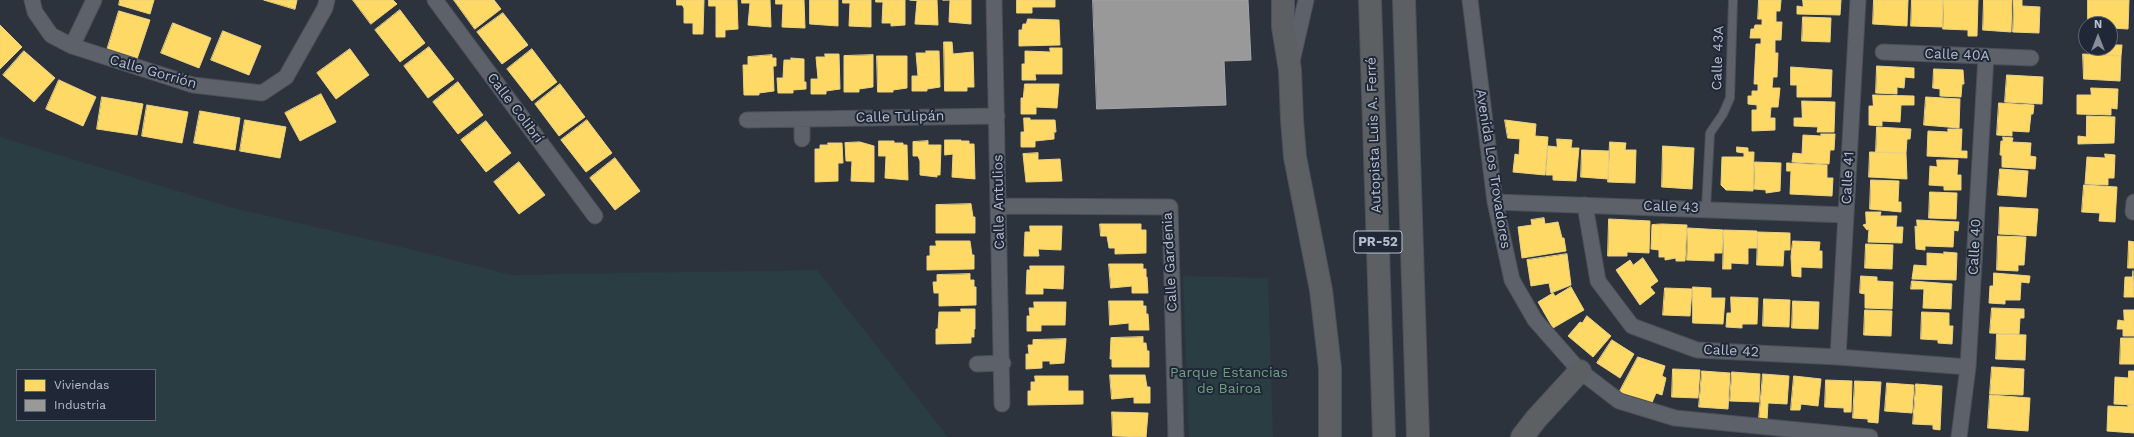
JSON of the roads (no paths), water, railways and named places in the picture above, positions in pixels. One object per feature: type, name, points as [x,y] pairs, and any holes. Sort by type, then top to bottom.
[{"type":"highway","points":[[1283,0],[1284,27],[1290,70],[1295,157],[1321,290],[1330,368],[1330,437]]},
{"type":"highway","name":"Autopista Luis A. Ferré","points":[[1370,0],[1384,437]]},
{"type":"highway","name":"PR-52","points":[[1404,0],[1418,437]]},
{"type":"highway","points":[[1522,437],[1536,419],[1580,371]]},
{"type":"street","name":"Calle Gorrión","points":[[32,0],[35,12],[51,35],[72,46],[193,85],[262,93],[286,77],[325,8],[327,0]]},
{"type":"street","points":[[72,46],[94,0]]},
{"type":"street","name":"Calle Colibrí","points":[[435,0],[595,216]]},
{"type":"street","name":"Calle Antulios","points":[[994,0],[1000,206],[1002,404]]},
{"type":"street","points":[[1290,70],[1306,0]]},
{"type":"street","name":"Avenida Los Trovadores","points":[[1470,0],[1495,202],[1512,280],[1535,320],[1580,371],[1619,401],[1675,418],[1863,437]]},
{"type":"street","name":"Calle 41","points":[[1838,357],[1858,0]]},
{"type":"street","name":"Calle 40A","points":[[1883,52],[2030,58]]},
{"type":"street","name":"Calle 40","points":[[1959,437],[1968,367],[1986,56]]},
{"type":"street","name":"Calle Tulipán","points":[[747,120],[997,116]]},
{"type":"street","points":[[802,119],[802,139]]},
{"type":"street","name":"Calle 43","points":[[1495,202],[1706,208],[1846,215]]},
{"type":"street","name":"Calle 42","points":[[1585,205],[1598,282],[1632,326],[1697,350],[1838,357],[1968,367]]},
{"type":"street","name":"Calle Gardenia","points":[[1000,206],[1170,207],[1176,437]]},
{"type":"street","points":[[977,364],[1002,363]]},
{"type":"lane","name":"Calle 43A","points":[[1706,208],[1710,133],[1723,114],[1730,98],[1733,0]]},
{"type":"park label","name":"Parque Estancias de Bairoa","points":[[1229,382]]}]
